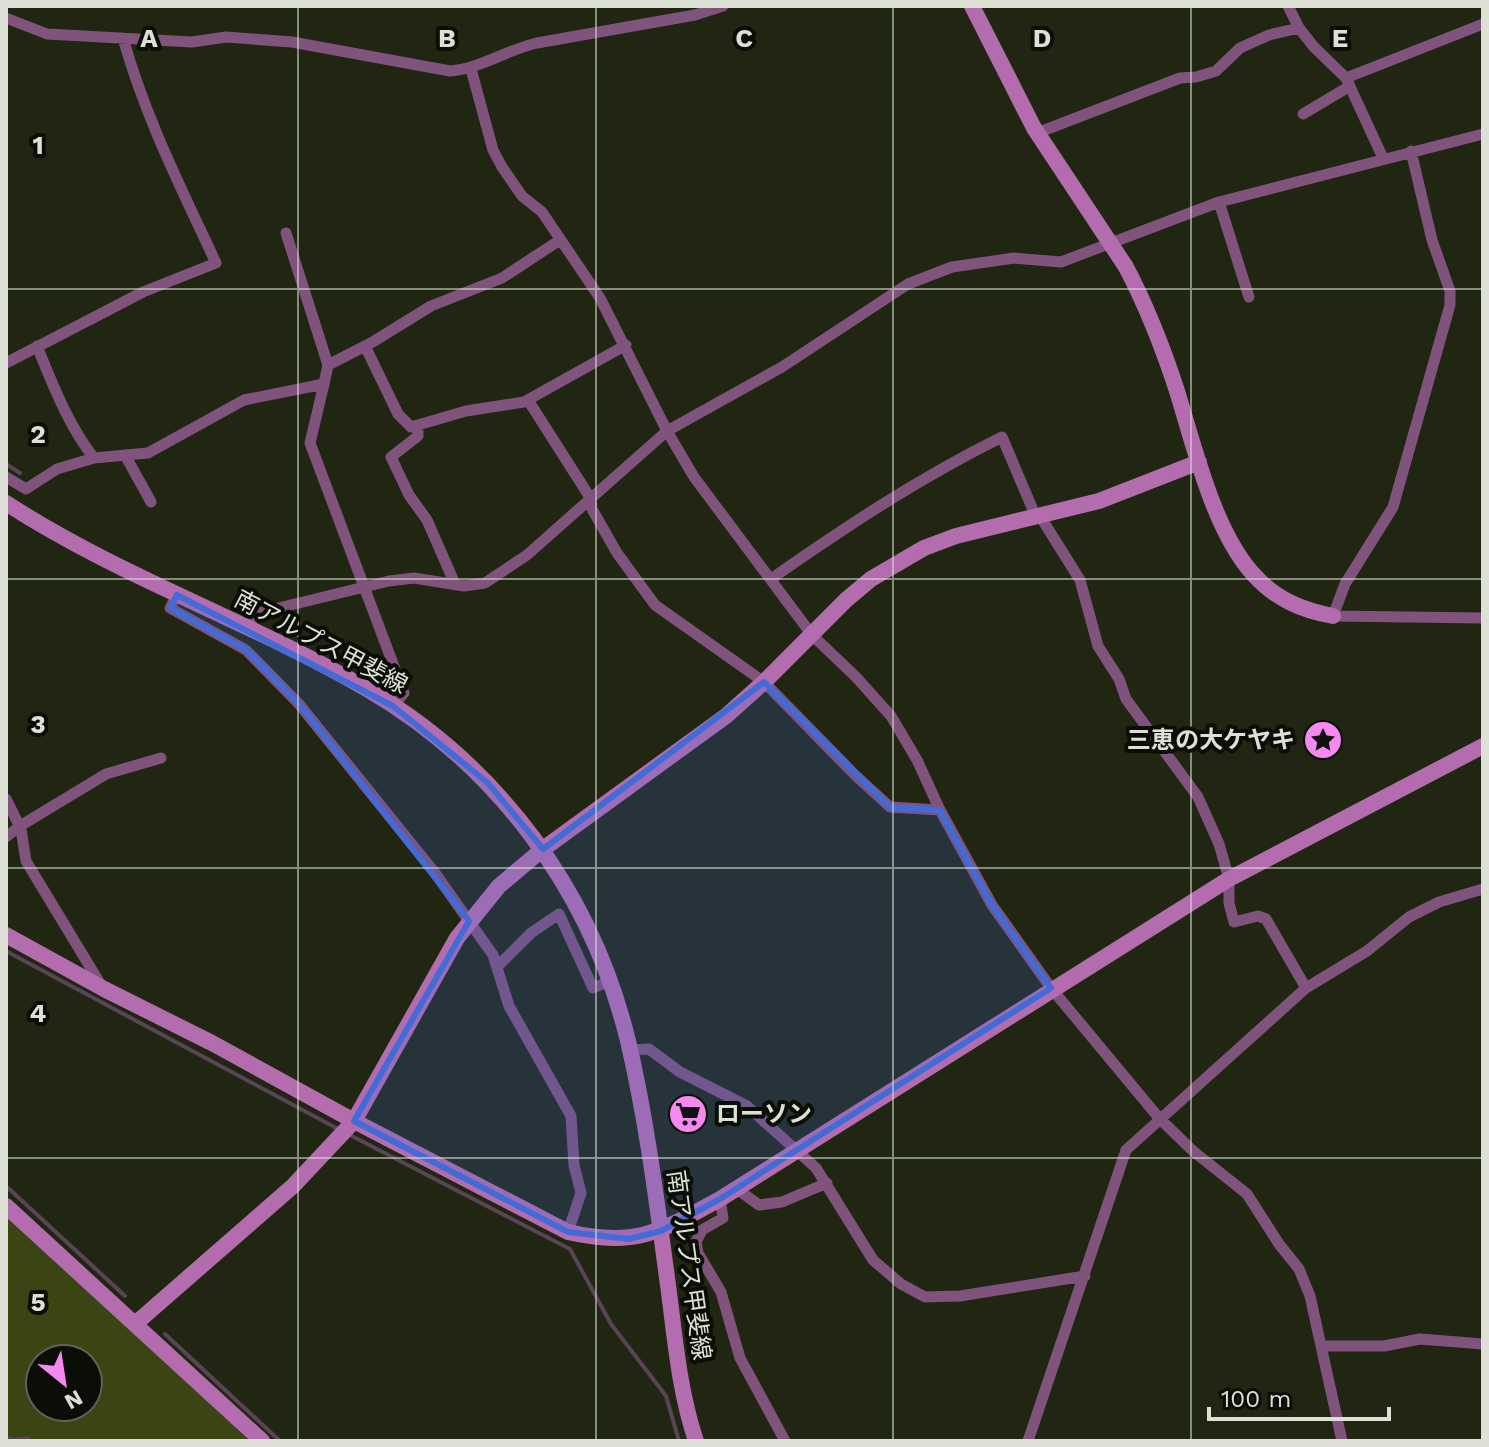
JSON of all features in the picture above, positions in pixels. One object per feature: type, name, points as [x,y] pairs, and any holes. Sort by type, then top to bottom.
[{"type":"street","points":[[6,18],[47,34],[192,42],[226,37],[292,42],[450,71],[471,69],[525,46],[695,15],[723,6]]},
{"type":"street","points":[[972,6],[1037,133],[1126,267],[1156,329],[1199,462],[1226,532],[1253,575],[1282,600],[1304,610],[1333,616],[1483,618]]},
{"type":"street","points":[[1288,6],[1299,28],[1348,82],[1383,158]]},
{"type":"street","points":[[1303,114],[1348,82],[1483,24]]},
{"type":"street","points":[[1037,133],[1180,78],[1216,71],[1240,48],[1269,35],[1299,28]]},
{"type":"street","points":[[6,363],[143,292],[216,263],[165,153],[133,74],[123,38]]},
{"type":"street","points":[[471,69],[493,150],[522,196],[542,212],[600,298],[667,431],[694,477],[812,635],[891,716],[992,905],[1051,988],[1159,1118],[1193,1151],[1247,1194],[1299,1269],[1310,1296],[1322,1346],[1339,1440]]},
{"type":"street","points":[[245,628],[258,613],[364,586],[414,578],[455,584],[485,583],[527,555],[667,431],[782,367],[908,284],[952,267],[1014,258],[1061,262],[1219,202],[1483,134]]},
{"type":"street","points":[[1333,616],[1345,584],[1393,507],[1450,305],[1450,291],[1432,240],[1411,151]]},
{"type":"street","points":[[1219,202],[1249,297]]},
{"type":"street","points":[[286,233],[328,365],[310,443],[404,693],[393,706]]},
{"type":"street","points":[[328,365],[431,306],[502,278],[560,240]]},
{"type":"street","points":[[365,346],[398,414],[411,427],[466,411],[528,400],[626,345]]},
{"type":"street","points":[[37,346],[63,408],[80,440],[94,458]]},
{"type":"street","points":[[6,477],[26,489],[57,469],[94,458],[148,453],[244,400],[324,384]]},
{"type":"street","points":[[528,400],[591,499],[592,509],[617,553],[655,605],[764,682],[890,807],[940,810]]},
{"type":"street","points":[[418,426],[418,436],[391,457],[409,495],[427,520],[455,584]]},
{"type":"street","points":[[771,579],[832,536],[954,461],[1002,437],[1038,516],[1080,580],[1098,646],[1119,679],[1126,699],[1198,797],[1219,844],[1229,879],[1229,903],[1234,922],[1258,916],[1266,919],[1306,988]]},
{"type":"street","points":[[125,455],[151,502]]},
{"type":"street","points":[[135,1324],[293,1186],[354,1121],[469,921],[499,886],[543,849],[726,716],[871,579],[924,548],[956,536],[1099,501],[1199,462]]},
{"type":"street","name":"南アルプス甲斐線","points":[[6,503],[78,548],[367,689],[443,742],[488,783],[543,849],[588,927],[610,981],[630,1050],[661,1231],[680,1378],[696,1441]]},
{"type":"street","points":[[177,595],[170,608],[246,650],[299,704],[435,873],[493,955],[509,1006],[571,1116],[574,1165],[581,1193],[568,1232]]},
{"type":"street","points":[[6,935],[568,1232],[604,1239],[629,1239],[661,1231],[737,1189],[1051,988],[1229,879],[1483,746]]},
{"type":"street","points":[[6,837],[106,774],[161,758]]},
{"type":"street","points":[[6,799],[20,826],[26,861],[104,989]]},
{"type":"street","points":[[1028,1441],[1126,1150],[1306,988],[1344,962],[1367,951],[1409,917],[1439,902],[1483,889]]},
{"type":"street","points":[[497,967],[531,933],[559,914],[593,988],[610,981]]},
{"type":"street","points":[[630,1050],[649,1049],[680,1072],[747,1106],[816,1168],[873,1260],[901,1284],[925,1297],[960,1296],[1085,1276]]},
{"type":"street","points":[[737,1189],[759,1205],[782,1202],[827,1183]]},
{"type":"street","points":[[720,1199],[723,1218],[702,1230],[696,1242],[698,1253],[721,1292],[740,1358],[785,1441]]},
{"type":"street","points":[[6,1206],[262,1441]]},
{"type":"street","points":[[1322,1346],[1384,1346],[1420,1339],[1483,1344]]},
{"type":"highlighted area","points":[[177,595],[393,706],[488,783],[543,849],[764,682],[890,807],[940,810],[992,905],[1051,988],[720,1199],[661,1231],[629,1239],[568,1232],[354,1121],[469,921],[299,704],[246,650],[170,608]]},
{"type":"green space","points":[[6,1215],[235,1427],[249,1441],[6,1441]]},
{"type":"waterway","points":[[6,464],[20,473]]},
{"type":"waterway","points":[[6,951],[340,1130]]},
{"type":"waterway","points":[[348,1134],[570,1249],[611,1324],[666,1396],[679,1441]]},
{"type":"waterway","points":[[6,1186],[125,1296]]},
{"type":"waterway","points":[[165,1334],[280,1441]]},
{"type":"waterway","points":[[6,1437],[13,1440],[28,1438]]},
{"type":"place","name":"三恵の大ケヤキ","points":[[1323,740]]},
{"type":"place","name":"ローソン","points":[[688,1114]]}]
